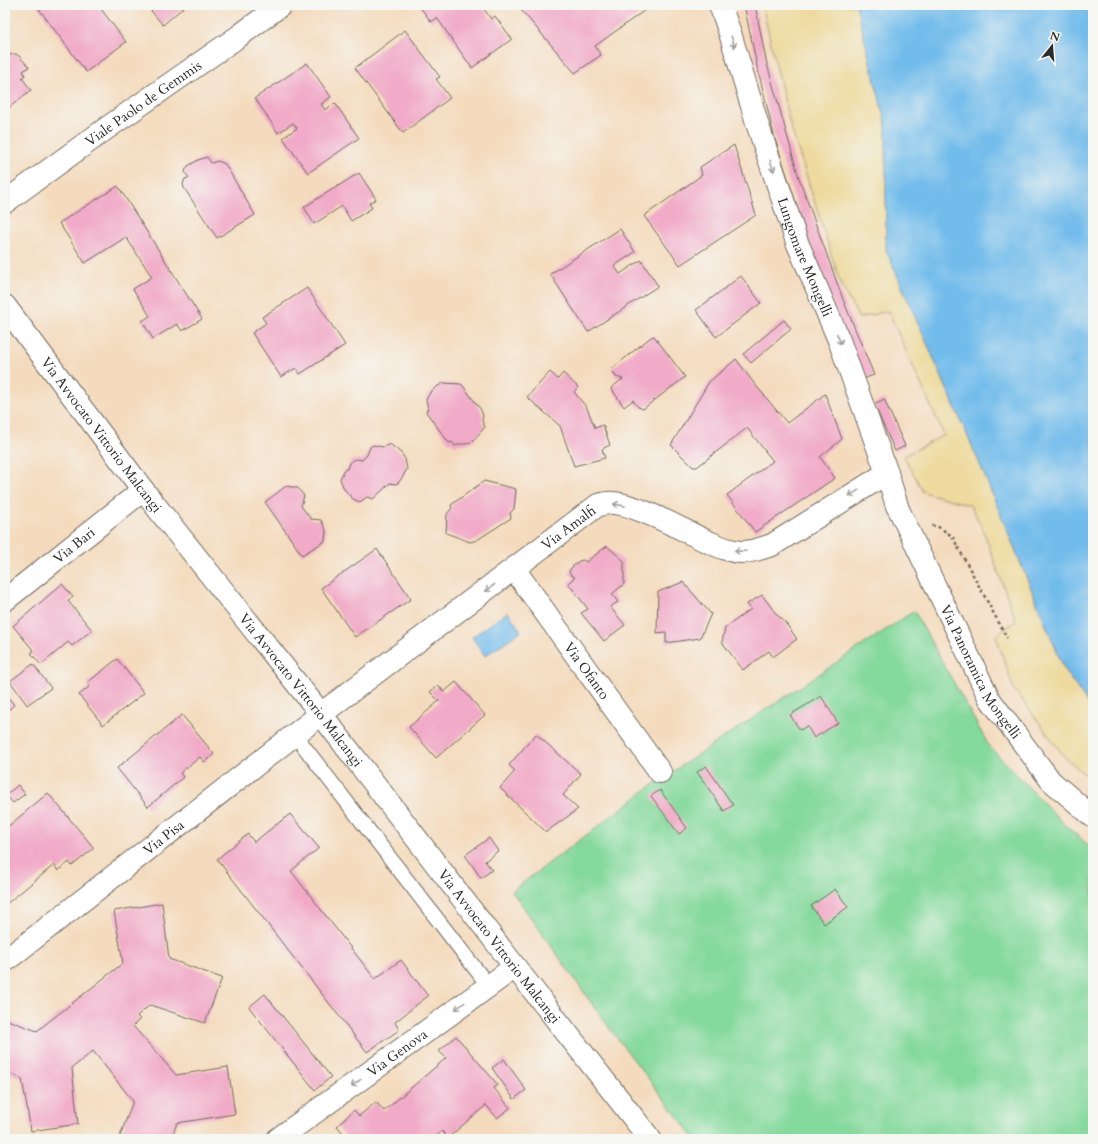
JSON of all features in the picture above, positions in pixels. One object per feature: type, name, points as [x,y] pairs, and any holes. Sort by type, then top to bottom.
[{"type":"street","name":"Viale Paolo de Gemmis","points":[[5,202],[281,5]]},
{"type":"street","name":"Lungomare Mongelli","points":[[720,5],[758,126],[797,242],[839,340],[887,473],[897,506]]},
{"type":"street","name":"Via Avvocato Vittorio Malcangi","points":[[5,306],[142,490],[321,714],[515,967],[650,1139]]},
{"type":"street","name":"Via Amalfi","points":[[321,714],[598,505],[608,503],[642,511],[728,550],[742,552],[756,550],[772,545],[887,473]]},
{"type":"street","name":"Via Bari","points":[[5,600],[142,490]]},
{"type":"street","name":"Via Panoramica Mongelli","points":[[897,506],[989,698],[1051,781],[1093,818]]},
{"type":"street","name":"Via Ofanto","points":[[514,569],[660,772]]},
{"type":"street","name":"Via Pisa","points":[[5,960],[321,714]]},
{"type":"street","name":"Via Genova","points":[[278,1139],[488,985],[515,967]]},
{"type":"lane","points":[[295,735],[488,985]]},
{"type":"path","points":[[908,529],[937,526],[952,536],[1007,638]]},
{"type":"green space","points":[[914,611],[989,746],[1064,824],[1093,849],[1093,1139],[695,1139],[610,1029],[512,891],[654,784]]},
{"type":"sand","points":[[762,5],[856,5],[886,125],[886,250],[979,462],[1065,671],[1093,711],[1093,782],[1064,756],[1014,689],[996,636],[1016,621],[982,527],[970,505],[923,492],[904,456],[944,435],[888,311],[859,318],[841,285],[790,124]]},
{"type":"water","points":[[856,5],[1093,5],[1093,710],[1065,671],[979,462],[886,250],[886,125]]},
{"type":"water","points":[[508,612],[521,631],[485,656],[472,637]]},
{"type":"building","points":[[36,5],[98,5],[126,42],[86,72]]},
{"type":"building","points":[[146,5],[186,5],[163,25]]},
{"type":"building","points":[[422,5],[481,5],[491,19],[495,16],[512,39],[472,68],[437,18],[431,22],[420,7]]},
{"type":"building","points":[[517,5],[652,5],[595,46],[601,55],[575,73]]},
{"type":"building","points":[[744,5],[755,5],[766,60],[799,178],[844,302],[874,375],[863,379],[814,257],[775,139]]},
{"type":"building","points":[[405,30],[440,77],[436,79],[450,98],[403,133],[355,68]]},
{"type":"building","points":[[5,47],[10,55],[16,54],[29,67],[23,71],[25,75],[22,78],[31,90],[5,111]]},
{"type":"building","points":[[307,63],[331,97],[321,104],[325,110],[335,103],[359,138],[308,173],[283,138],[297,128],[293,123],[278,133],[255,98]]},
{"type":"building","points":[[734,145],[756,215],[680,265],[644,216],[702,175],[700,167]]},
{"type":"building","points":[[207,157],[211,163],[218,161],[225,164],[255,215],[217,238],[184,188],[183,184],[185,179],[189,178],[185,172],[188,166]]},
{"type":"building","points":[[359,173],[376,199],[369,203],[372,208],[351,221],[342,206],[314,224],[304,207]]},
{"type":"building","points":[[118,186],[202,319],[182,331],[177,324],[153,339],[142,321],[150,316],[133,289],[152,277],[126,237],[85,263],[59,223]]},
{"type":"building","points":[[620,229],[635,252],[614,266],[620,274],[641,260],[658,286],[588,332],[550,274]]},
{"type":"building","points":[[741,276],[761,303],[716,337],[696,310]]},
{"type":"building","points":[[307,288],[345,345],[300,374],[296,368],[281,377],[252,333],[266,323],[262,317]]},
{"type":"building","points":[[784,320],[791,329],[751,363],[743,354]]},
{"type":"building","points":[[654,336],[685,377],[643,409],[638,407],[633,400],[624,407],[611,388],[623,379],[616,377],[612,370]]},
{"type":"building","points":[[736,359],[787,423],[825,394],[842,439],[820,457],[835,478],[755,532],[727,495],[773,461],[747,428],[697,467],[693,467],[671,445],[709,382]]},
{"type":"building","points":[[550,372],[558,379],[563,373],[578,387],[574,392],[587,408],[595,428],[603,425],[610,445],[602,449],[605,458],[574,466],[560,426],[527,397]]},
{"type":"building","points":[[443,383],[461,384],[481,410],[483,416],[482,421],[485,427],[473,441],[455,446],[452,442],[449,443],[426,412],[428,408],[426,400],[429,394]]},
{"type":"building","points":[[884,399],[905,446],[895,451],[874,404]]},
{"type":"building","points":[[390,444],[401,453],[405,459],[407,469],[402,478],[398,483],[390,483],[373,499],[367,497],[360,502],[353,499],[344,489],[340,479],[344,470],[347,469],[349,463],[353,460],[362,460],[367,455],[370,447],[373,445],[383,447]]},
{"type":"building","points":[[484,481],[516,489],[514,509],[510,513],[511,518],[477,540],[470,542],[446,533],[447,514],[452,508],[451,505]]},
{"type":"building","points":[[286,486],[298,488],[304,496],[301,506],[311,519],[321,520],[326,530],[325,541],[302,555],[265,502]]},
{"type":"building","points":[[607,546],[624,561],[624,584],[612,594],[618,602],[610,607],[625,625],[604,641],[581,613],[588,609],[568,583],[575,577],[571,575],[569,571],[572,567],[579,561],[583,560],[586,562]]},
{"type":"building","points":[[377,549],[411,599],[355,637],[321,588]]},
{"type":"building","points":[[683,582],[711,614],[700,638],[666,643],[666,632],[657,633],[658,592]]},
{"type":"building","points":[[62,584],[73,597],[68,601],[92,630],[72,646],[68,642],[41,665],[31,653],[34,651],[13,626]]},
{"type":"building","points":[[762,595],[797,639],[773,657],[769,651],[743,670],[722,642],[725,628],[751,609],[747,604]]},
{"type":"building","points":[[117,659],[144,693],[103,725],[79,695],[90,686],[87,683]]},
{"type":"building","points":[[33,664],[51,688],[27,705],[10,681]]},
{"type":"building","points":[[456,682],[485,715],[436,758],[409,727],[439,701],[430,692],[438,685],[444,692]]},
{"type":"building","points":[[5,693],[14,705],[5,713]]},
{"type":"building","points":[[821,696],[838,723],[814,738],[807,726],[800,730],[790,715]]},
{"type":"building","points":[[182,715],[214,754],[204,762],[200,757],[180,773],[183,777],[148,807],[117,768]]},
{"type":"building","points":[[536,734],[581,774],[563,795],[578,809],[546,832],[500,788],[515,771],[509,765]]},
{"type":"building","points":[[706,766],[733,805],[724,811],[697,772]]},
{"type":"building","points":[[18,785],[25,794],[13,803],[6,795]]},
{"type":"building","points":[[660,790],[687,828],[679,834],[651,796]]},
{"type":"building","points":[[48,793],[94,848],[72,866],[69,862],[58,871],[54,865],[5,905],[5,829]]},
{"type":"building","points":[[290,814],[319,848],[291,871],[375,979],[401,960],[428,996],[395,1022],[399,1030],[367,1052],[217,859],[248,834],[254,842]]},
{"type":"building","points":[[489,838],[498,851],[485,861],[492,870],[481,878],[465,855]]},
{"type":"building","points":[[835,889],[848,907],[824,924],[811,906]]},
{"type":"building","points":[[162,903],[169,959],[222,978],[205,1023],[150,1005],[137,1016],[140,1019],[133,1026],[176,1075],[228,1067],[235,1114],[177,1123],[171,1139],[119,1139],[133,1101],[93,1051],[72,1068],[78,1124],[31,1131],[22,1079],[5,1071],[5,1019],[37,1031],[123,963],[114,911]]},
{"type":"building","points":[[265,994],[331,1077],[315,1090],[249,1007]]},
{"type":"building","points":[[456,1036],[498,1085],[494,1088],[510,1108],[497,1118],[486,1105],[448,1138],[442,1131],[433,1139],[348,1139],[337,1126],[354,1110],[359,1116],[376,1102],[384,1111],[446,1058],[439,1051]]},
{"type":"building","points":[[504,1059],[526,1090],[514,1099],[492,1068]]}]
